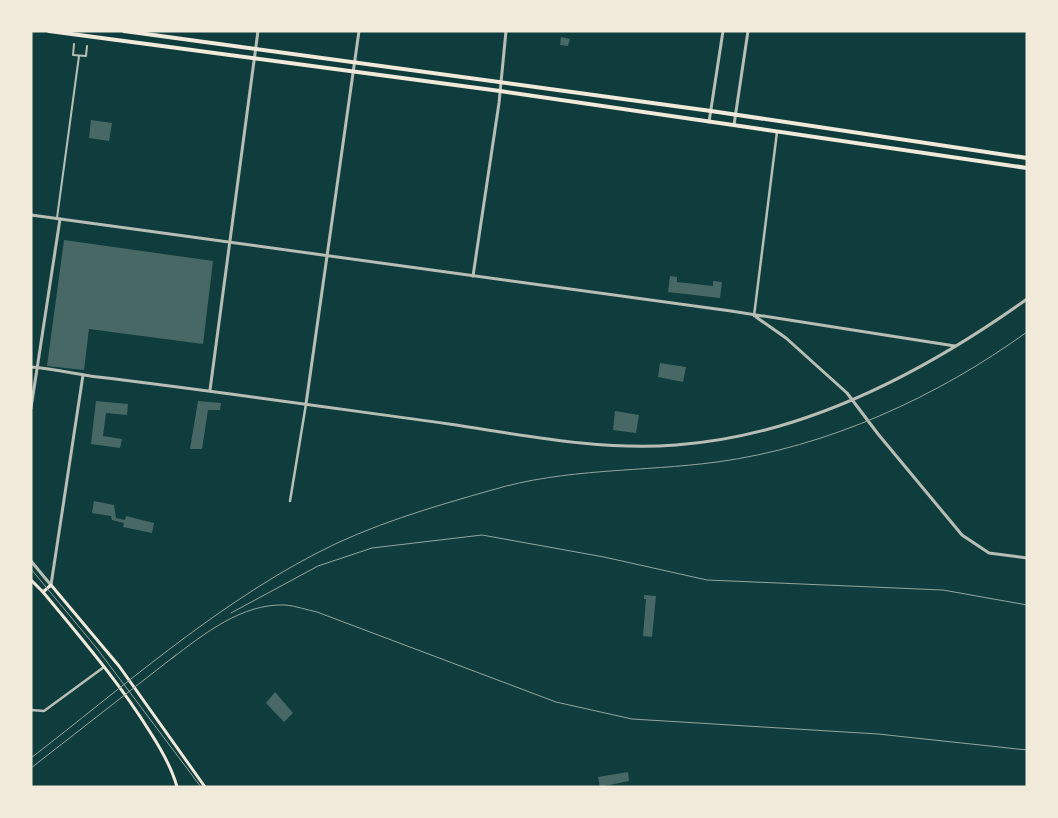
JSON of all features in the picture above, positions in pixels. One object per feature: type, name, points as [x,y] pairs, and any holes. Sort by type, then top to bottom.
[{"type":"main road","points":[[49,31],[353,73],[500,91],[1027,168]]},
{"type":"main road","points":[[124,31],[711,110],[1027,158]]},
{"type":"main road","points":[[31,580],[105,666],[136,709],[159,746],[177,787]]},
{"type":"main road","points":[[31,585],[36,586]]},
{"type":"main road","points":[[43,592],[51,585],[119,666],[205,787]]},
{"type":"street","points":[[210,390],[228,242],[258,31]]},
{"type":"street","points":[[290,501],[306,404],[359,31]]},
{"type":"street","points":[[473,276],[500,91],[506,31]]},
{"type":"street","points":[[709,122],[722,31]]},
{"type":"street","points":[[734,126],[748,31]]},
{"type":"street","points":[[74,44],[73,54],[79,56],[86,56],[87,46]]},
{"type":"street","points":[[31,408],[79,56]]},
{"type":"street","points":[[754,316],[777,132]]},
{"type":"street","points":[[31,215],[473,276],[956,346]]},
{"type":"street","points":[[31,367],[210,390],[571,441],[642,447],[678,445],[728,438],[785,424],[853,400],[937,358],[1027,299]]},
{"type":"street","points":[[754,316],[786,338],[853,400],[878,434],[962,535],[989,553],[1027,558]]},
{"type":"street","points":[[51,585],[83,375]]},
{"type":"street","points":[[31,561],[51,585]]},
{"type":"street","points":[[31,710],[44,711],[105,666]]},
{"type":"building","points":[[561,37],[570,39],[568,46],[560,45]]},
{"type":"building","points":[[91,120],[112,123],[109,141],[89,138]]},
{"type":"building","points":[[64,240],[213,261],[203,344],[89,329],[84,370],[47,366]]},
{"type":"building","points":[[670,276],[677,277],[677,282],[713,286],[713,281],[722,282],[720,298],[668,292]]},
{"type":"building","points":[[660,363],[686,367],[683,382],[658,377]]},
{"type":"building","points":[[96,401],[128,404],[127,415],[106,413],[103,436],[122,439],[120,448],[91,444]]},
{"type":"building","points":[[198,401],[221,403],[220,410],[208,410],[202,449],[190,449]]},
{"type":"building","points":[[615,411],[639,415],[636,433],[613,430]]},
{"type":"building","points":[[94,501],[114,505],[116,518],[125,520],[126,516],[154,523],[152,533],[123,527],[124,523],[112,520],[111,516],[92,513]]},
{"type":"building","points":[[644,595],[656,596],[652,637],[643,636],[646,599],[644,599]]},
{"type":"building","points":[[275,692],[293,713],[284,722],[266,703]]},
{"type":"building","points":[[628,772],[629,781],[600,787],[598,777]]},
{"type":"tram line","points":[[31,569],[95,646],[201,787]]},
{"type":"railway","points":[[31,758],[169,650],[240,599],[277,575],[357,534],[424,510],[520,483],[575,474],[717,462],[758,455],[800,444],[880,416],[919,398],[956,378],[1027,332]]},
{"type":"railway","points":[[231,613],[318,566],[372,548],[482,535],[604,557],[707,580],[943,590],[1027,605]]},
{"type":"railway","points":[[171,659],[224,622],[254,609],[286,605],[317,612],[556,702],[632,719],[878,734],[1027,750]]},
{"type":"railway","points":[[31,768],[176,655]]}]
